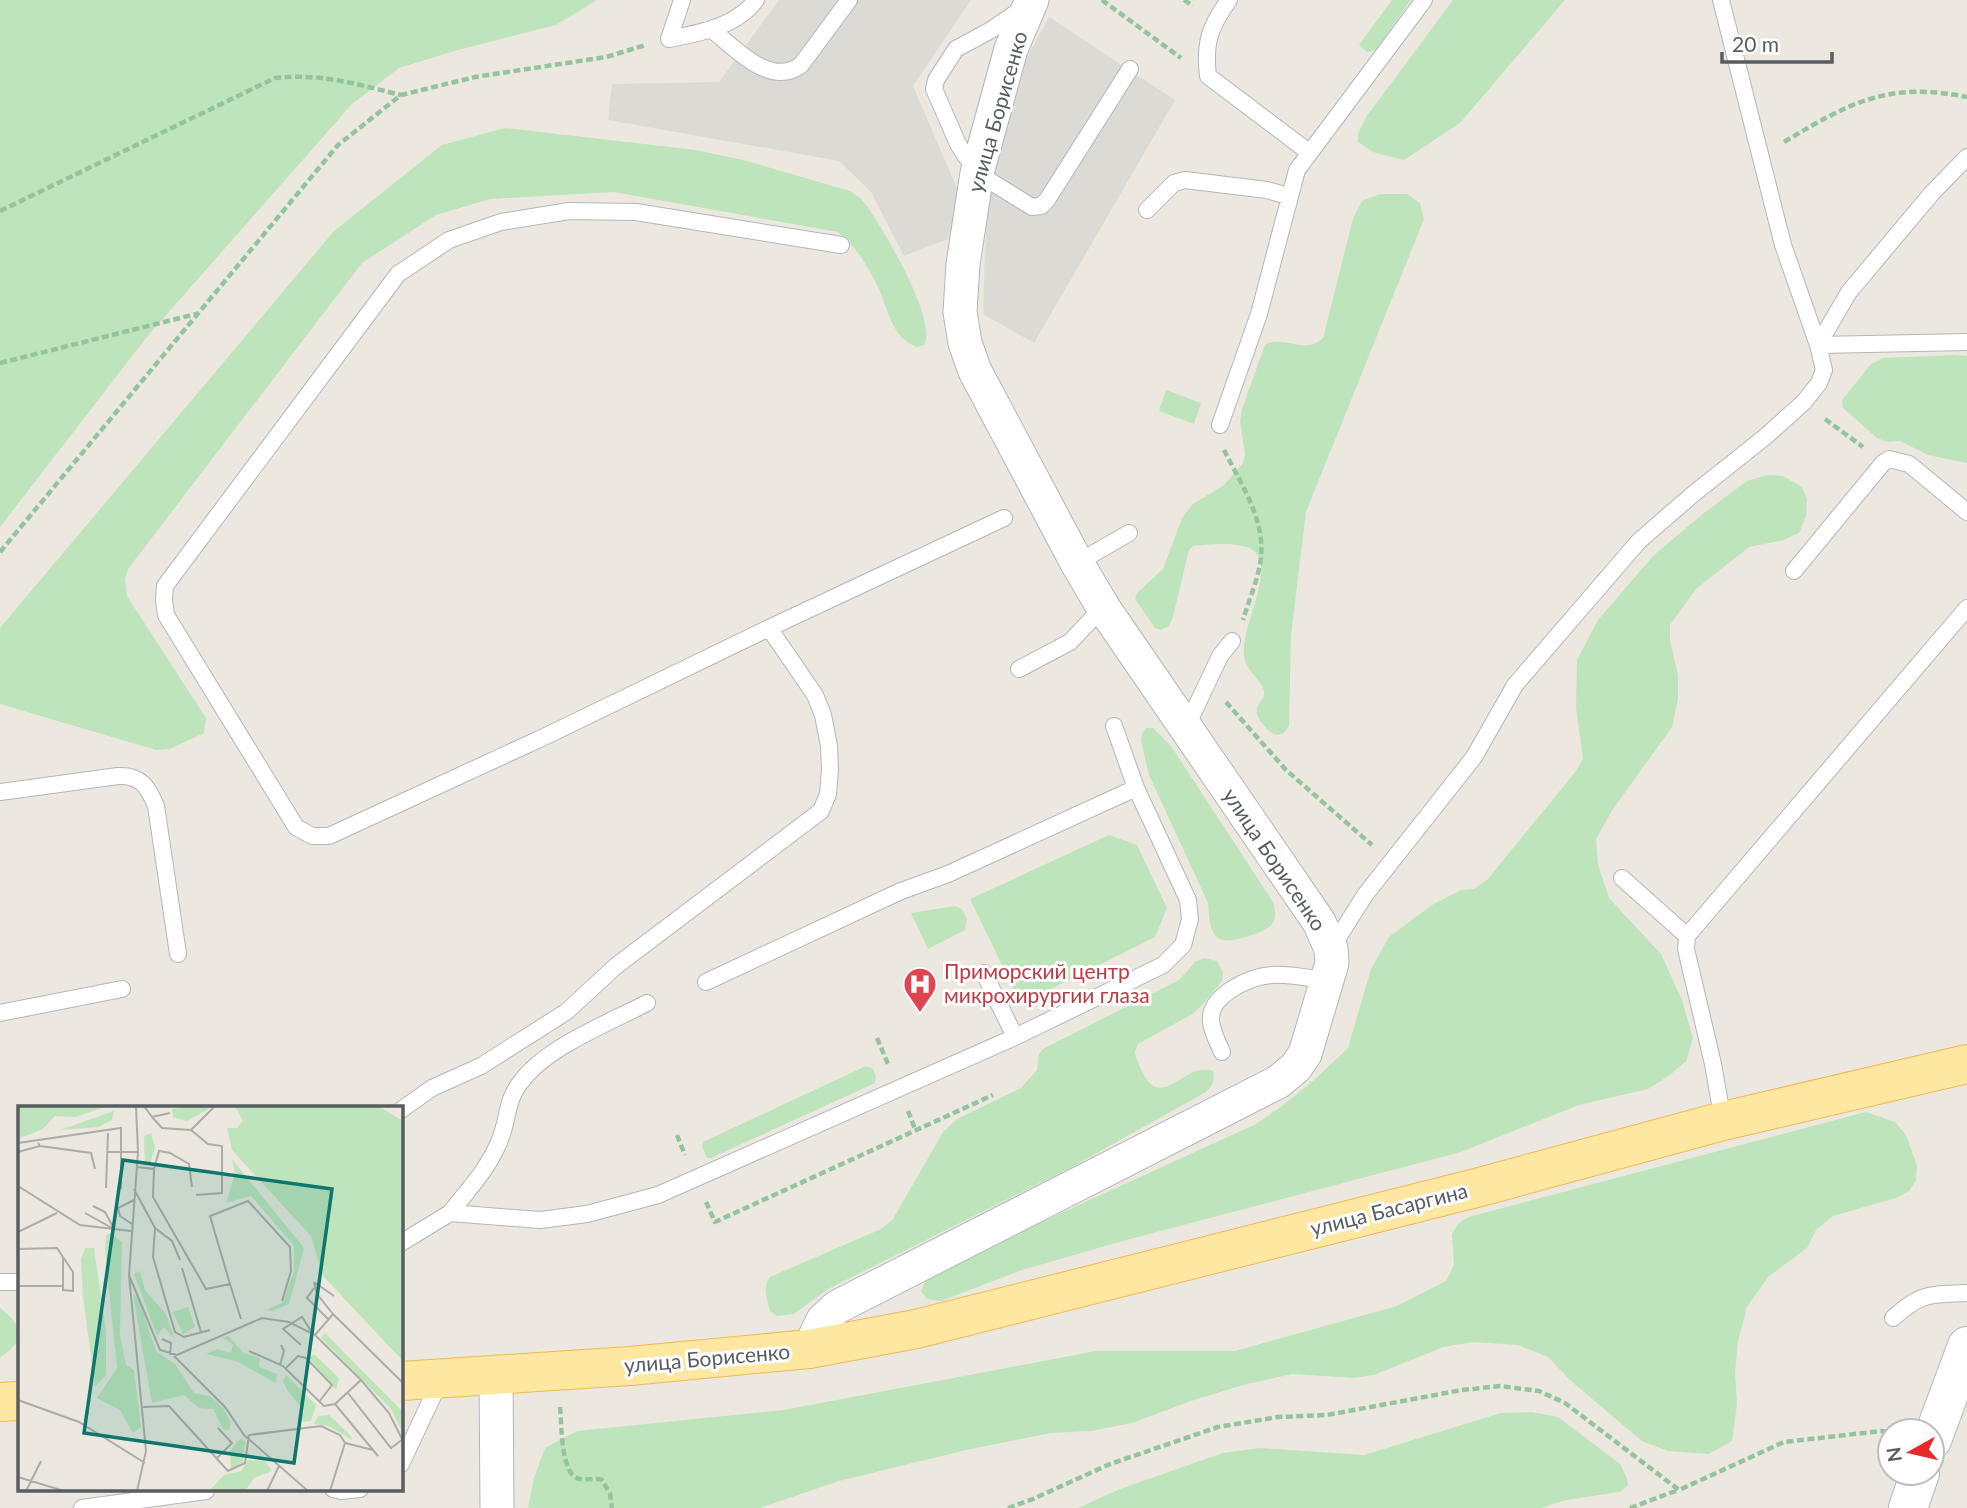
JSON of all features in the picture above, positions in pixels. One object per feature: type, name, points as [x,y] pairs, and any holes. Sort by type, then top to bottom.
[{"type":"main road","name":"улица Басаргина","points":[[809,1349],[942,1322],[1480,1188],[1723,1121],[1967,1064]]},
{"type":"main road","name":"улица Борисенко","points":[[402,1381],[556,1371],[809,1349]]},
{"type":"main road","points":[[0,1402],[18,1401]]},
{"type":"street","name":"улица Борисенко","points":[[809,1349],[823,1320],[838,1307],[1278,1082],[1296,1067],[1305,1054],[1329,965],[1318,922],[1103,607],[1077,563],[975,371],[965,343],[960,312],[963,264],[977,173],[1011,49],[1032,2]]},
{"type":"street","points":[[1941,1417],[1967,1346]]},
{"type":"street","points":[[493,1506],[496,1375]]},
{"type":"street","points":[[1908,1508],[1915,1487]]},
{"type":"lane","points":[[669,39],[682,0]]},
{"type":"lane","points":[[669,39],[730,22],[756,0]]},
{"type":"lane","points":[[711,29],[762,68],[780,73],[793,71],[801,65],[849,0]]},
{"type":"lane","points":[[1229,0],[1213,22],[1207,45],[1208,76],[1310,153]]},
{"type":"lane","points":[[1220,425],[1259,314],[1288,195],[1297,170],[1424,0]]},
{"type":"lane","points":[[1222,1052],[1213,1030],[1210,1011],[1216,1000],[1242,982],[1266,975],[1329,965],[1365,895],[1474,757],[1515,685],[1639,541],[1765,437],[1804,402],[1819,383],[1824,370],[1818,345],[1783,246],[1721,0]]},
{"type":"lane","points":[[1032,2],[991,30],[956,49],[936,80],[934,89],[943,114],[977,173],[1032,207],[1041,206],[1130,69]]},
{"type":"lane","points":[[1818,345],[1849,292],[1932,193],[1967,157]]},
{"type":"lane","points":[[1147,210],[1174,183],[1185,180],[1288,195]]},
{"type":"lane","points":[[841,245],[616,210],[569,211],[501,222],[449,240],[398,274],[165,586],[166,615],[296,827],[312,836],[329,836],[1004,518]]},
{"type":"lane","points":[[1818,345],[1967,342]]},
{"type":"lane","points":[[1794,571],[1889,459],[1909,464],[1967,512]]},
{"type":"lane","points":[[1077,563],[1129,533]]},
{"type":"lane","points":[[1019,669],[1070,642],[1103,607]]},
{"type":"lane","points":[[1723,1121],[1713,1064],[1686,949],[1687,936],[1967,608]]},
{"type":"lane","points":[[402,1109],[432,1088],[481,1066],[566,1012],[616,966],[821,811],[828,794],[830,770],[823,715],[815,695],[769,628]]},
{"type":"lane","points":[[1186,729],[1220,656],[1232,641]]},
{"type":"lane","points":[[450,1213],[540,1220],[587,1214],[658,1195],[1015,1037],[1163,965],[1183,945],[1190,919],[1188,900],[1136,788],[1114,726]]},
{"type":"lane","points":[[0,792],[118,776],[133,777],[149,787],[156,806],[178,954]]},
{"type":"lane","points":[[706,982],[901,891],[948,874],[1136,788]]},
{"type":"lane","points":[[1622,878],[1687,936]]},
{"type":"lane","points":[[984,973],[1015,1037]]},
{"type":"lane","points":[[0,1013],[122,989]]},
{"type":"lane","points":[[402,1242],[450,1213],[483,1171],[499,1142],[509,1099],[536,1065],[555,1051],[647,1003]]},
{"type":"lane","points":[[0,1282],[18,1282]]},
{"type":"lane","points":[[1893,1318],[1911,1302],[1924,1295],[1967,1293]]},
{"type":"lane","points":[[402,1462],[442,1378]]},
{"type":"lane","points":[[82,1508],[206,1491]]},
{"type":"path","points":[[1102,0],[1208,76]]},
{"type":"path","points":[[0,552],[338,145],[401,95],[474,77],[606,57],[669,39]]},
{"type":"path","points":[[0,211],[275,78],[305,75],[342,80],[401,95]]},
{"type":"path","points":[[1762,156],[1830,114],[1858,101],[1894,92],[1947,93],[1967,97]]},
{"type":"path","points":[[0,363],[197,314]]},
{"type":"path","points":[[1804,402],[1883,463]]},
{"type":"path","points":[[1220,425],[1224,448],[1251,504],[1261,532],[1261,558],[1241,630],[1232,641]]},
{"type":"path","points":[[1208,681],[1286,770],[1391,861]]},
{"type":"path","points":[[715,1222],[993,1095]]},
{"type":"path","points":[[556,1371],[566,1468],[581,1480],[602,1480],[610,1494],[612,1508]]},
{"type":"path","points":[[1008,1508],[1110,1464],[1218,1427],[1278,1418],[1327,1415],[1462,1390],[1500,1386],[1539,1391],[1565,1403],[1679,1490]]},
{"type":"path","points":[[1630,1508],[1679,1490],[1784,1442],[1876,1432]]},
{"type":"shaded area","points":[[779,0],[971,0],[913,86],[959,193],[948,239],[904,256],[871,192],[839,161],[608,120],[612,84],[719,82]]},
{"type":"shaded area","points":[[1049,17],[1175,100],[1034,343],[983,314],[988,175],[1026,59]]},
{"type":"green space","points":[[0,0],[597,0],[556,25],[399,68],[352,104],[146,338],[0,527]]},
{"type":"green space","points":[[1392,0],[1411,0],[1376,50],[1367,52],[1359,45]]},
{"type":"green space","points":[[1453,0],[1565,0],[1460,123],[1404,160],[1373,152],[1358,142],[1358,134],[1366,117]]},
{"type":"green space","points":[[505,128],[696,150],[743,160],[850,191],[862,200],[871,212],[906,272],[923,316],[926,333],[924,345],[917,347],[908,343],[896,330],[866,265],[851,244],[838,232],[614,192],[490,199],[436,215],[362,263],[128,569],[125,579],[127,596],[206,718],[204,733],[170,749],[156,750],[0,704],[0,628],[334,231],[442,145]]},
{"type":"green space","points":[[1381,194],[1407,194],[1420,203],[1424,219],[1306,512],[1291,635],[1289,726],[1282,734],[1277,735],[1268,730],[1257,715],[1258,705],[1263,698],[1263,688],[1244,656],[1244,644],[1261,573],[1260,561],[1255,552],[1235,545],[1193,546],[1189,550],[1173,616],[1169,626],[1161,630],[1155,628],[1135,599],[1137,593],[1163,569],[1182,518],[1193,504],[1224,485],[1243,463],[1245,454],[1240,421],[1242,409],[1265,345],[1280,342],[1309,345],[1323,338],[1353,218],[1363,200]]},
{"type":"green space","points":[[1967,356],[1967,463],[1928,455],[1900,441],[1888,442],[1877,438],[1843,408],[1842,400],[1871,364],[1883,358]]},
{"type":"green space","points":[[1166,390],[1201,403],[1194,424],[1159,411]]},
{"type":"green space","points":[[1767,475],[1783,476],[1802,487],[1807,500],[1806,516],[1799,533],[1784,540],[1749,547],[1696,589],[1670,625],[1670,641],[1678,675],[1678,699],[1672,727],[1613,809],[1596,839],[1598,865],[1609,898],[1661,954],[1682,1000],[1693,1038],[1686,1061],[1648,1089],[1579,1105],[1461,1152],[1126,1240],[1022,1270],[941,1301],[927,1299],[921,1291],[925,1282],[952,1263],[1256,1124],[1314,1080],[1348,1048],[1371,969],[1389,937],[1432,905],[1461,890],[1474,889],[1487,880],[1576,771],[1583,759],[1576,707],[1577,660],[1598,620],[1654,555],[1747,481]]},
{"type":"green space","points":[[1146,728],[1153,728],[1171,746],[1273,902],[1275,919],[1266,929],[1230,940],[1223,940],[1213,933],[1208,903],[1149,775],[1141,741]]},
{"type":"green space","points":[[1109,835],[1137,845],[1167,908],[1155,937],[1021,1004],[970,899]]},
{"type":"green space","points":[[955,906],[962,909],[967,919],[965,930],[928,949],[911,913]]},
{"type":"green space","points":[[1204,958],[1217,961],[1223,972],[1222,981],[1194,1013],[1138,1044],[1135,1052],[1150,1084],[1158,1088],[1166,1087],[1193,1072],[1213,1071],[1213,1083],[1206,1092],[1070,1168],[828,1289],[794,1314],[777,1316],[770,1311],[766,1289],[770,1277],[881,1229],[893,1219],[943,1132],[957,1119],[1021,1088],[1037,1070],[1039,1054],[1043,1049],[1179,980],[1195,962]]},
{"type":"green space","points":[[866,1066],[873,1069],[875,1083],[707,1158],[703,1142]]},
{"type":"green space","points":[[1866,1112],[1895,1122],[1906,1135],[1917,1166],[1916,1180],[1909,1191],[1896,1198],[1833,1216],[1816,1230],[1807,1248],[1768,1277],[1747,1307],[1738,1341],[1735,1372],[1737,1404],[1732,1441],[1709,1454],[1668,1451],[1642,1441],[1571,1381],[1548,1357],[1518,1345],[1473,1342],[1443,1347],[1374,1375],[1354,1378],[1292,1374],[1243,1385],[1132,1423],[1091,1431],[1050,1433],[966,1450],[839,1481],[760,1508],[528,1508],[534,1478],[545,1448],[577,1431],[784,1410],[1096,1351],[1235,1351],[1397,1306],[1446,1281],[1454,1265],[1452,1234],[1458,1224],[1468,1217]]},
{"type":"green space","points":[[0,1308],[18,1327],[18,1339],[0,1358]]},
{"type":"green space","points":[[1532,1412],[1558,1417],[1620,1464],[1628,1486],[1619,1492],[1566,1500],[1541,1508],[1078,1508],[1120,1489],[1223,1453],[1260,1448],[1364,1455],[1501,1413]]},
{"type":"place","name":"Приморский центр микрохирургии глаза","points":[[920,1014]]}]
